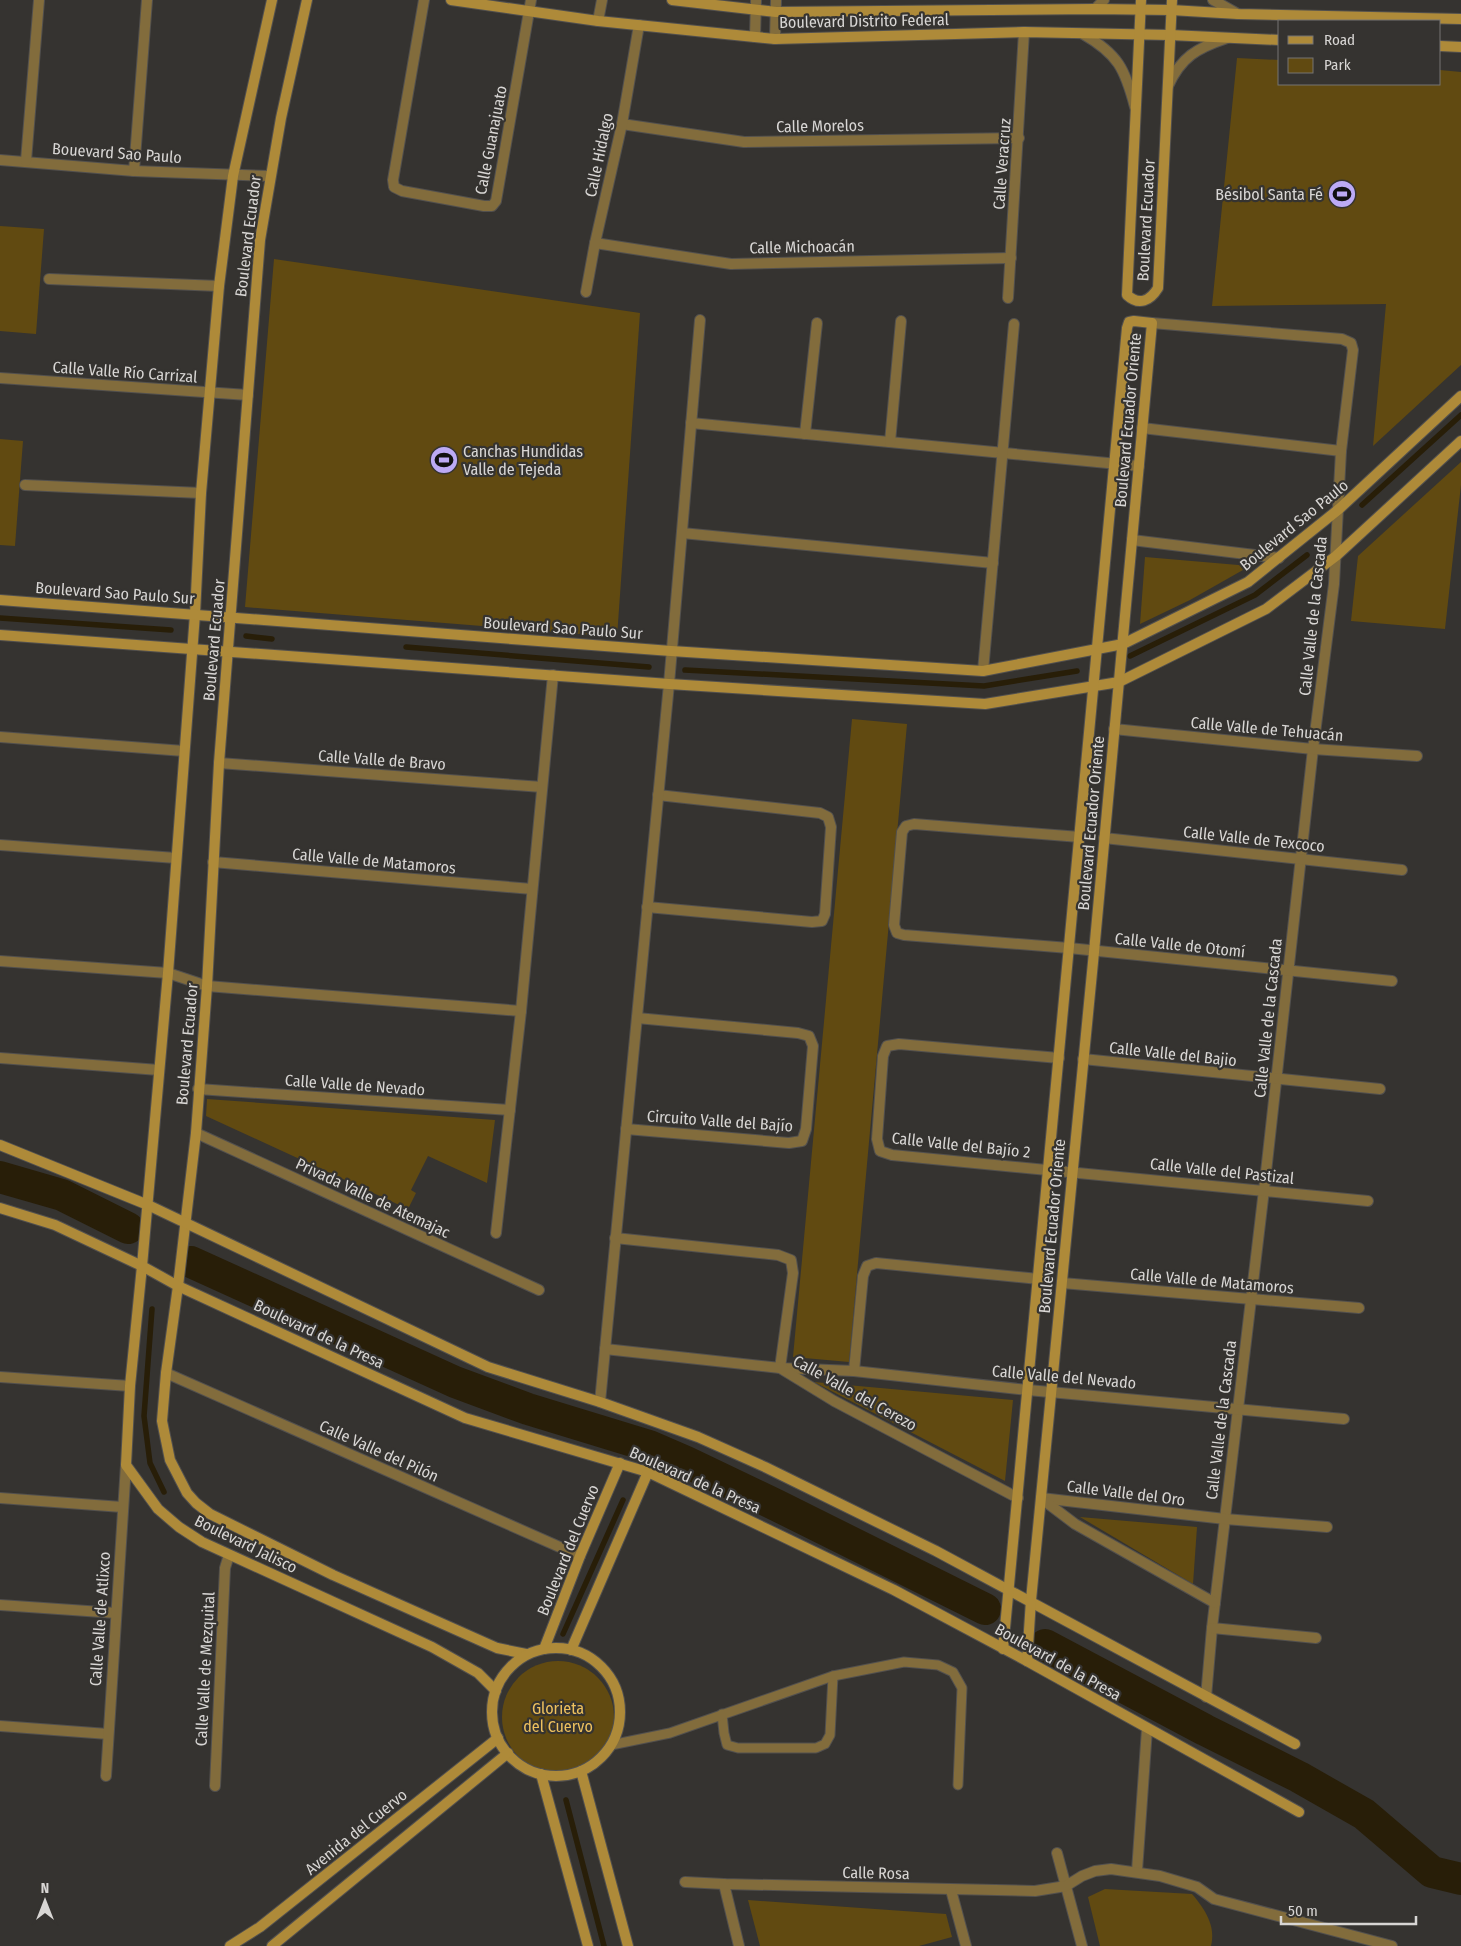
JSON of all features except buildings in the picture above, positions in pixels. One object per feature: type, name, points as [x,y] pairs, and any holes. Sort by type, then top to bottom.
[{"type":"street","points":[[26,161],[39,0]]},
{"type":"street","points":[[134,171],[147,0]]},
{"type":"street","name":"Boulevard Ecuador","points":[[142,1266],[168,973],[201,493],[219,286],[232,176],[272,0]]},
{"type":"street","name":"Boulevard Ecuador","points":[[178,1286],[196,1133],[198,1089],[208,986],[219,763],[260,240],[281,118],[307,0]]},
{"type":"street","name":"Calle Guanajuato","points":[[424,0],[393,180],[394,187],[402,191],[484,206],[492,206],[496,200],[531,0]]},
{"type":"street","name":"Boulevard Distrito Federal","points":[[451,0],[598,21],[775,39],[1024,32],[1170,35],[1278,40]]},
{"type":"street","points":[[598,21],[602,0]]},
{"type":"street","name":"Boulevard Distrito Federal","points":[[672,0],[776,12],[1095,8],[1171,5],[1238,14],[1461,19]]},
{"type":"street","points":[[754,37],[756,0]]},
{"type":"street","points":[[775,39],[776,0]]},
{"type":"street","points":[[1095,8],[1104,0]]},
{"type":"street","points":[[1213,0],[1238,14]]},
{"type":"street","name":"Boulevard Ecuador","points":[[1140,5],[1127,295],[1133,300],[1140,301],[1153,296],[1158,288],[1171,5]]},
{"type":"street","name":"Calle Hidalgo","points":[[586,292],[622,124],[639,25]]},
{"type":"street","name":"Calle Veracruz","points":[[1008,298],[1024,32]]},
{"type":"street","points":[[1083,34],[1105,47],[1128,78],[1135,109]]},
{"type":"street","points":[[1168,87],[1174,73],[1189,55],[1211,43],[1228,38]]},
{"type":"street","points":[[1441,46],[1461,47]]},
{"type":"street","name":"Calle Morelos","points":[[622,124],[744,142],[1019,138]]},
{"type":"street","name":"Bouevard Sao Paulo","points":[[0,160],[134,171],[270,176]]},
{"type":"street","name":"Calle Michoacán","points":[[595,243],[731,264],[1011,258]]},
{"type":"street","points":[[49,279],[219,286]]},
{"type":"street","points":[[600,1402],[669,684],[700,320]]},
{"type":"street","points":[[890,442],[901,320]]},
{"type":"street","name":"Boulevard Ecuador Oriente","points":[[1004,1649],[1008,1589],[1039,1278],[1127,328],[1129,322],[1134,320],[1152,323],[1094,952],[1031,1600],[1027,1661]]},
{"type":"street","points":[[805,434],[817,323]]},
{"type":"street","name":"Calle Valle de la Cascada","points":[[1152,323],[1342,339],[1351,343],[1352,350],[1341,451],[1336,556],[1264,1190],[1237,1408],[1206,1697]]},
{"type":"street","points":[[983,671],[1014,324]]},
{"type":"street","name":"Calle Valle Río Carrizal","points":[[0,378],[248,396]]},
{"type":"street","name":"Boulevard Sao Paulo","points":[[1123,644],[1248,582],[1339,510],[1461,396]]},
{"type":"street","points":[[691,423],[1139,466]]},
{"type":"street","points":[[1142,428],[1341,451]]},
{"type":"street","points":[[0,635],[553,676],[985,704],[1118,682],[1266,610],[1336,556],[1461,441]]},
{"type":"street","points":[[25,485],[201,493]]},
{"type":"street","points":[[682,533],[993,563]]},
{"type":"street","points":[[1132,540],[1279,558]]},
{"type":"street","name":"Boulevard Sao Paulo Sur","points":[[0,600],[671,651],[983,671],[1123,644]]},
{"type":"street","points":[[496,1233],[553,676]]},
{"type":"street","name":"Calle Valle de Tehuacán","points":[[1114,729],[1313,749],[1417,756]]},
{"type":"street","points":[[0,737],[184,751]]},
{"type":"street","name":"Calle Valle de Bravo","points":[[219,763],[542,787]]},
{"type":"street","points":[[647,907],[812,922],[822,921],[825,914],[831,826],[828,817],[820,813],[658,796]]},
{"type":"street","name":"Calle Valle de Otomí","points":[[1080,837],[914,824],[906,826],[902,832],[894,925],[897,932],[904,935],[1069,948],[1392,982]]},
{"type":"street","name":"Calle Valle de Texcoco","points":[[1104,838],[1402,870]]},
{"type":"street","points":[[0,845],[176,858]]},
{"type":"street","name":"Calle Valle de Matamoros","points":[[213,862],[532,889]]},
{"type":"street","points":[[0,961],[168,973],[208,986],[520,1011]]},
{"type":"street","name":"Circuito Valle del Bajío","points":[[626,1129],[789,1143],[802,1141],[806,1129],[812,1046],[809,1036],[798,1032],[637,1018]]},
{"type":"street","name":"Calle Valle del Bajío 2","points":[[1049,1169],[892,1155],[880,1151],[878,1139],[883,1056],[887,1046],[899,1044],[1059,1058]]},
{"type":"street","points":[[0,1058],[159,1070]]},
{"type":"street","name":"Calle Valle del Bajio","points":[[1083,1059],[1380,1089]]},
{"type":"street","name":"Calle Valle de Nevado","points":[[198,1089],[510,1110]]},
{"type":"street","name":"Privada Valle de Atemajac","points":[[196,1133],[539,1290]]},
{"type":"street","points":[[0,1145],[148,1205],[488,1367],[600,1402],[698,1437],[757,1464],[936,1551],[1031,1600],[1295,1744]]},
{"type":"street","name":"Calle Valle del Pastizal","points":[[1049,1169],[1368,1201]]},
{"type":"street","name":"Boulevard de la Presa","points":[[0,1208],[55,1225],[142,1266],[178,1286],[465,1418],[648,1472],[894,1590],[1027,1661],[1299,1812]]},
{"type":"street","points":[[615,1238],[778,1255],[790,1260],[793,1273],[780,1368]]},
{"type":"street","points":[[854,1371],[863,1276],[867,1266],[876,1263],[1039,1278]]},
{"type":"street","points":[[126,1465],[130,1386],[142,1266]]},
{"type":"street","name":"Calle Valle de Matamoros","points":[[1062,1283],[1359,1308]]},
{"type":"street","name":"Boulevard Jalisco","points":[[178,1286],[166,1372],[162,1421],[170,1460],[187,1493],[196,1503],[210,1514],[333,1575],[497,1648],[526,1654]]},
{"type":"street","name":"Calle Valle del Cerezo","points":[[605,1349],[780,1368],[834,1401],[1018,1498]]},
{"type":"street","name":"Calle Valle del Nevado","points":[[780,1368],[854,1371],[1028,1390],[1344,1419]]},
{"type":"street","name":"Calle Valle del Pilón","points":[[166,1372],[580,1556]]},
{"type":"street","points":[[0,1377],[130,1386]]},
{"type":"street","name":"Boulevard del Cuervo","points":[[544,1649],[580,1556],[620,1463]]},
{"type":"street","name":"Boulevard Jalisco","points":[[126,1465],[152,1502],[179,1528],[229,1555],[432,1647],[478,1674],[496,1691]]},
{"type":"street","name":"Calle Valle de Atlixco","points":[[106,1776],[126,1465]]},
{"type":"street","points":[[571,1650],[648,1472]]},
{"type":"street","points":[[0,1498],[122,1507]]},
{"type":"street","points":[[1041,1498],[1075,1524],[1215,1603]]},
{"type":"street","name":"Calle Valle del Oro","points":[[1041,1498],[1225,1519],[1327,1528]]},
{"type":"street","name":"Calle Valle de Mezquital","points":[[215,1786],[226,1568],[229,1555]]},
{"type":"street","points":[[0,1605],[116,1613]]},
{"type":"street","points":[[1212,1628],[1316,1638]]},
{"type":"street","points":[[544,1649],[571,1650],[584,1654],[595,1661],[609,1676],[618,1694],[620,1720],[617,1733],[611,1745],[598,1760],[581,1771],[568,1775],[541,1774],[517,1763],[508,1754],[498,1738],[492,1717],[496,1691],[501,1679],[526,1654],[544,1649]]},
{"type":"street","points":[[0,1726],[108,1734]]},
{"type":"street","points":[[1137,1871],[1147,1729]]},
{"type":"street","name":"Avenida del Cuervo","points":[[230,1946],[260,1927],[498,1738]]},
{"type":"street","points":[[272,1946],[508,1754]]},
{"type":"street","points":[[581,1771],[628,1946]]},
{"type":"street","points":[[541,1774],[588,1946]]},
{"type":"street","points":[[1057,1853],[1082,1946]]},
{"type":"street","points":[[1066,1886],[1082,1876],[1095,1871],[1112,1869],[1137,1871],[1197,1887],[1214,1900],[1392,1946]]},
{"type":"street","name":"Calle Rosa","points":[[685,1882],[1035,1891],[1066,1886]]},
{"type":"street","points":[[724,1884],[739,1946]]},
{"type":"street","points":[[951,1890],[964,1945]]},
{"type":"lane","points":[[611,1745],[670,1734],[833,1676],[904,1662],[938,1665],[953,1672],[962,1688],[958,1785]]},
{"type":"lane","points":[[722,1714],[727,1744],[738,1748],[816,1748],[825,1744],[830,1735],[833,1676]]},
{"type":"green space","name":"Bésibol Santa Fé","points":[[1237,58],[1278,60],[1278,85],[1441,85],[1441,70],[1461,72],[1461,365],[1373,446],[1386,304],[1212,306]]},
{"type":"green space","points":[[0,226],[44,229],[36,334],[0,331]]},
{"type":"green space","name":"Canchas Hundidas Valle de Tejeda","points":[[274,259],[640,313],[617,637],[245,607]]},
{"type":"green space","points":[[0,439],[23,441],[15,546],[0,545]]},
{"type":"green space","points":[[1461,462],[1461,485],[1445,629],[1351,621],[1358,556]]},
{"type":"green space","points":[[1145,557],[1250,566],[1190,600],[1140,624]]},
{"type":"green space","points":[[852,719],[907,724],[849,1362],[793,1357]]},
{"type":"green space","points":[[207,1099],[495,1120],[487,1183],[428,1156],[411,1190],[416,1193],[408,1209],[206,1116]]},
{"type":"green space","points":[[814,1382],[1013,1400],[1005,1481]]},
{"type":"green space","points":[[1080,1517],[1197,1527],[1193,1584]]},
{"type":"green space","name":"Glorieta del Cuervo","points":[[558,1661],[580,1665],[598,1677],[610,1695],[614,1717],[610,1739],[598,1757],[580,1769],[558,1773],[536,1769],[518,1757],[506,1739],[502,1717],[506,1695],[518,1677],[536,1665]]},
{"type":"green space","points":[[1105,1889],[1192,1894],[1211,1925],[1211,1946],[1100,1946],[1088,1897]]},
{"type":"green space","points":[[748,1900],[946,1914],[952,1937],[919,1946],[760,1946]]},
{"type":"waterway","points":[[1362,505],[1461,415]]},
{"type":"waterway","points":[[1130,656],[1255,595],[1307,555]]},
{"type":"waterway","points":[[0,618],[171,630]]},
{"type":"waterway","points":[[246,636],[272,639]]},
{"type":"waterway","points":[[406,647],[649,667]]},
{"type":"waterway","points":[[685,670],[984,686],[1077,671]]},
{"type":"waterway","points":[[0,1177],[62,1195],[128,1228]]},
{"type":"waterway","points":[[191,1262],[455,1382],[528,1409],[649,1446],[686,1462],[985,1609]]},
{"type":"waterway","points":[[202,1276],[216,1273]]},
{"type":"waterway","points":[[152,1309],[144,1416],[150,1463],[164,1492]]},
{"type":"waterway","points":[[563,1634],[623,1500]]},
{"type":"waterway","points":[[1045,1645],[1205,1730],[1299,1777],[1364,1814],[1432,1872],[1461,1879]]},
{"type":"waterway","points":[[566,1800],[604,1946]]},
{"type":"place","name":"Bésibol Santa Fé","points":[[1342,194]]},
{"type":"place","name":"Canchas Hundidas Valle de Tejeda","points":[[444,460]]}]
